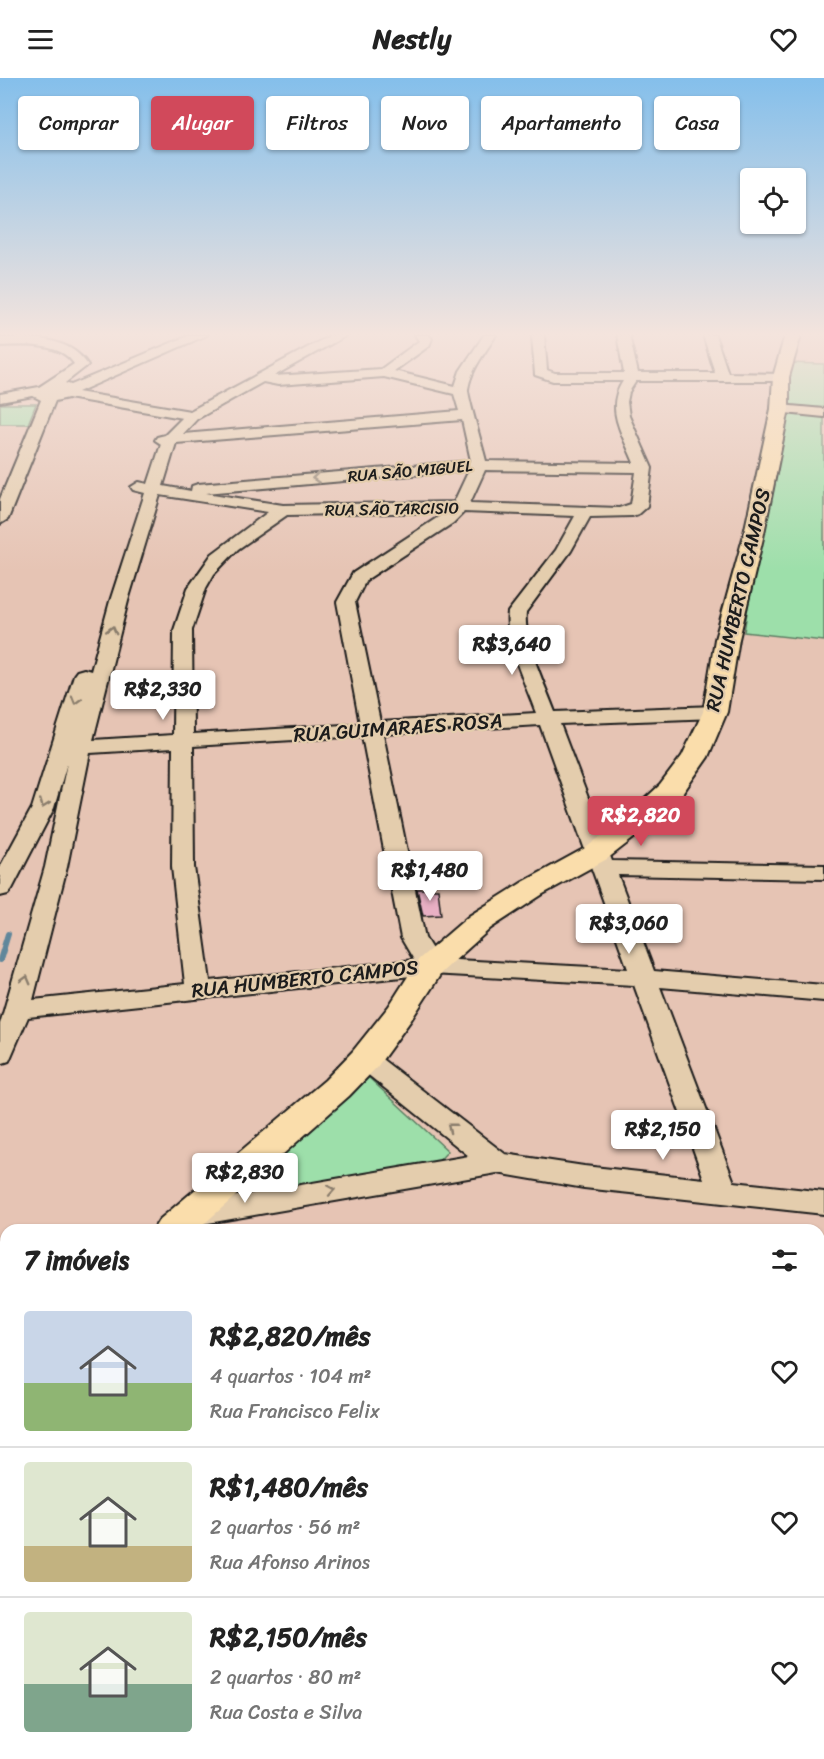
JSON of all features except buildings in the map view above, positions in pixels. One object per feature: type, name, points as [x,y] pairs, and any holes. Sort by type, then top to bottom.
[{"type":"main road","name":"RUA HUMBERTO CAMPOS","points":[[430,966],[480,922],[533,888],[601,860],[670,791],[695,757],[715,712],[727,639],[753,538],[779,413]]},
{"type":"main road","points":[[181,1223],[336,1088],[365,1059],[400,1013],[430,966]]},
{"type":"street","points":[[0,519],[37,413]]},
{"type":"street","points":[[135,413],[204,436],[468,415],[474,433],[479,465],[460,507],[447,520],[359,577],[346,602],[413,938],[430,966],[645,978],[824,993]]},
{"type":"street","points":[[0,889],[72,748],[119,601],[147,488],[175,427],[197,413]]},
{"type":"street","points":[[622,413],[644,468]]},
{"type":"street","name":"RUA SÃO MIGUEL","points":[[177,494],[220,486],[479,465],[644,468]]},
{"type":"street","name":"RUA SÃO TARCISIO","points":[[147,488],[283,510],[460,507],[632,511],[639,506],[644,468]]},
{"type":"street","points":[[199,991],[183,867],[183,630],[191,598],[215,559],[283,510]]},
{"type":"street","points":[[585,511],[563,555],[518,612],[516,621],[526,659],[723,1191]]},
{"type":"street","name":"RUA GUIMARAES ROSA","points":[[72,748],[548,718],[715,712]]},
{"type":"street","points":[[0,1055],[17,1010],[56,867],[72,748]]},
{"type":"street","points":[[601,860],[824,872]]},
{"type":"street","name":"RUA HUMBERTO CAMPOS","points":[[17,1010],[430,966]]},
{"type":"street","points":[[365,1059],[497,1164]]},
{"type":"street","points":[[181,1223],[453,1169],[497,1164],[584,1177],[824,1203]]},
{"type":"green space","points":[[0,413],[32,413],[28,424],[0,424]]},
{"type":"green space","points":[[777,413],[824,413],[824,641],[744,632]]},
{"type":"green space","points":[[367,1076],[448,1151],[433,1167],[213,1203]]},
{"type":"waterway","points":[[0,960],[8,934]]}]
